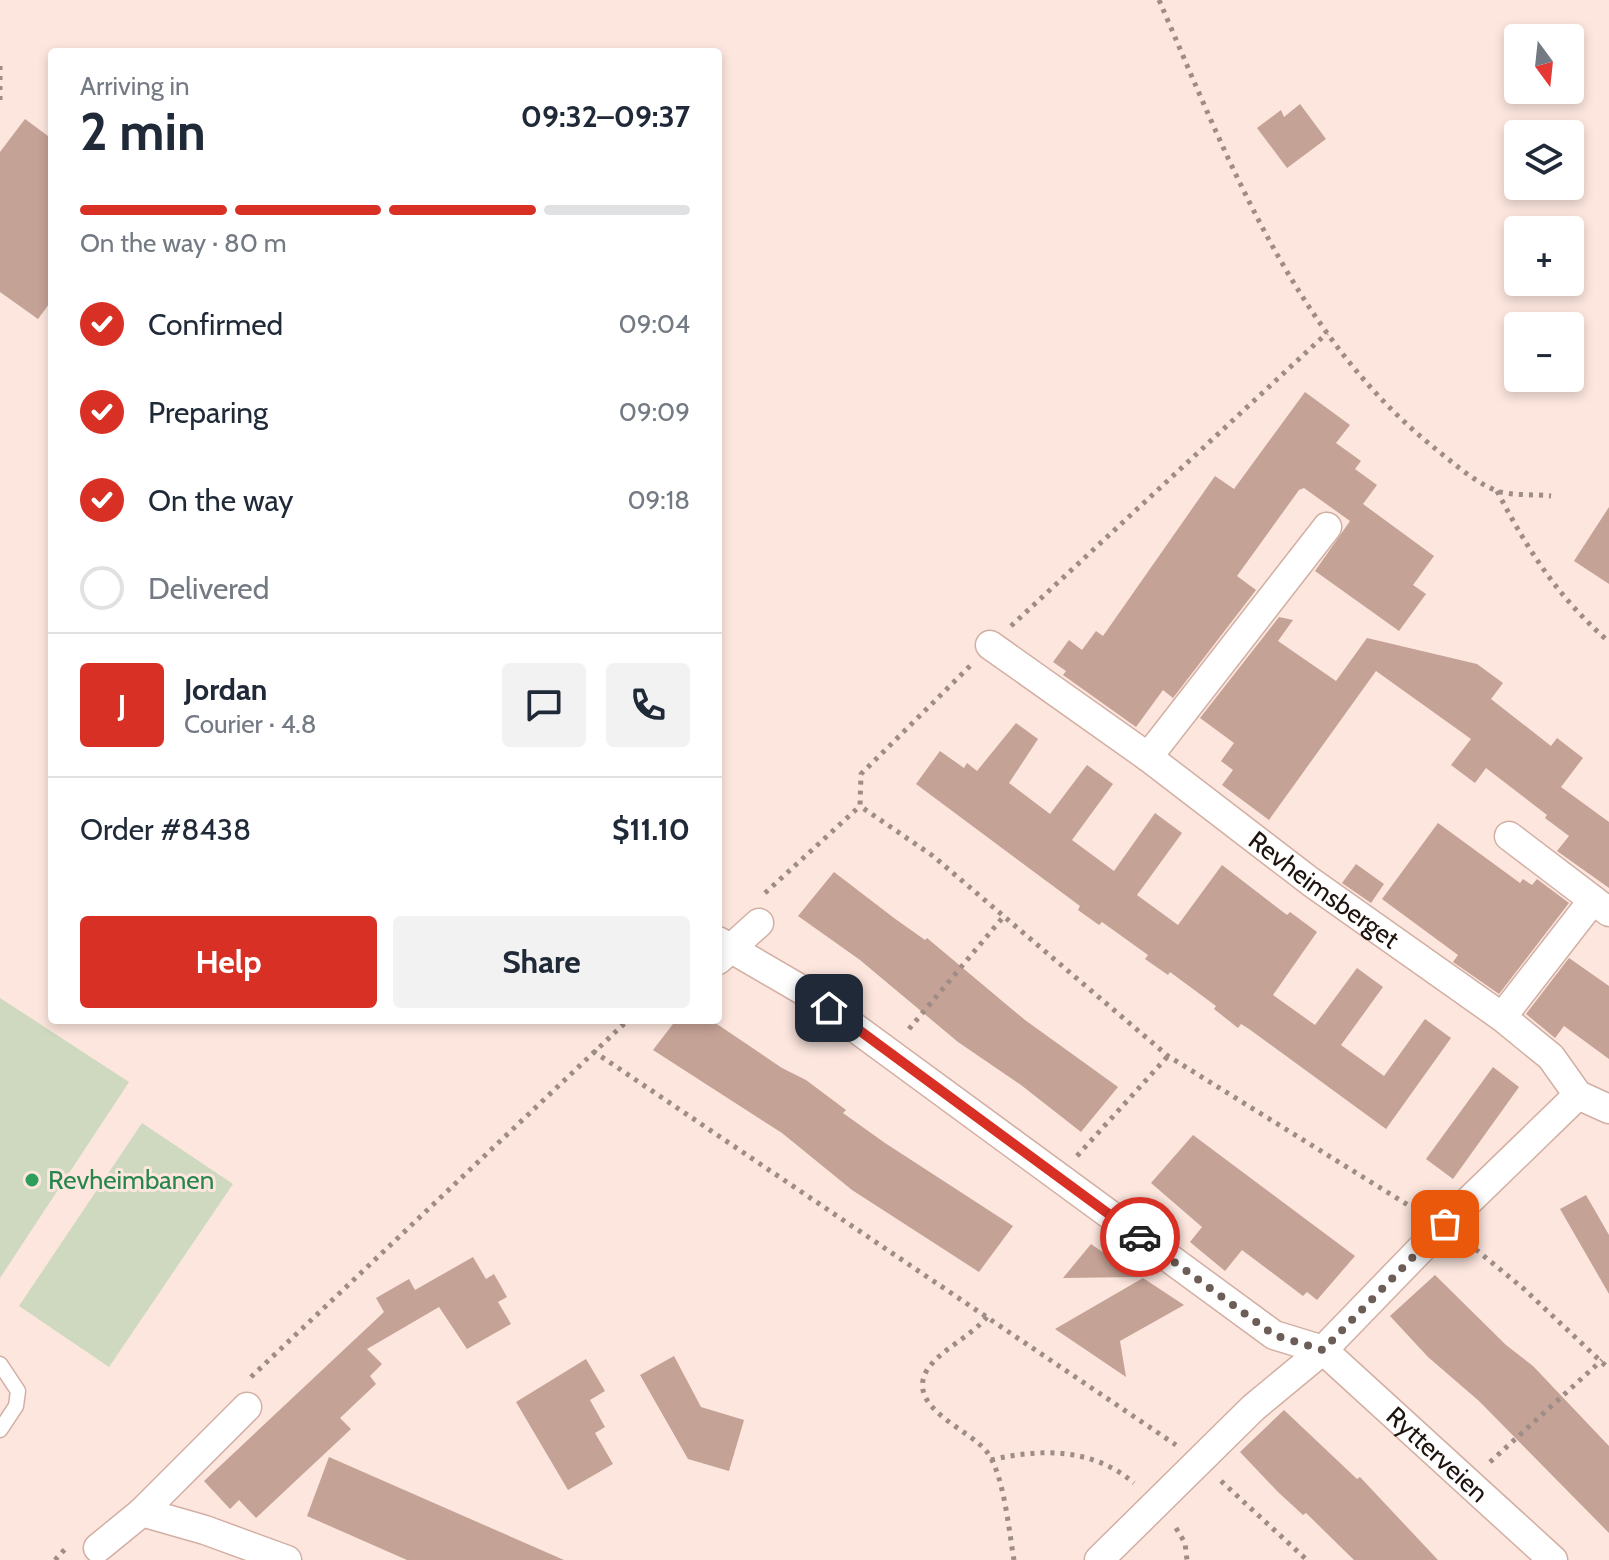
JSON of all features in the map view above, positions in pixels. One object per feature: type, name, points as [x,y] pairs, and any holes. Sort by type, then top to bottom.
[{"type":"street","points":[[1148,757],[1327,527]]},
{"type":"street","name":"Revheimsberget","points":[[990,645],[1148,757],[1311,882],[1502,1017],[1551,1057],[1578,1095]]},
{"type":"street","points":[[1502,1017],[1601,906],[1509,836]]},
{"type":"street","points":[[722,950],[757,912]]},
{"type":"street","name":"Rytterveien","points":[[722,950],[809,994],[890,1051],[919,1078],[1274,1335],[1323,1350],[1553,1560]]},
{"type":"street","points":[[1099,1560],[1253,1408],[1323,1350],[1445,1224],[1578,1095],[1609,1109]]},
{"type":"street","points":[[98,1548],[142,1512],[244,1397]]},
{"type":"street","points":[[142,1512],[205,1530],[287,1560]]},
{"type":"lane","points":[[0,1364],[18,1391],[16,1406],[0,1430]]},
{"type":"path","points":[[1159,0],[1237,183],[1327,333],[1381,398],[1417,434],[1455,465],[1497,491],[1551,496]]},
{"type":"path","points":[[0,66],[0,101]]},
{"type":"path","points":[[757,912],[860,806],[861,774],[990,645],[1327,333]]},
{"type":"path","points":[[1497,491],[1544,574],[1578,614],[1609,642]]},
{"type":"path","points":[[860,806],[933,856],[1168,1056],[1425,1216],[1445,1224],[1524,1289],[1609,1369]]},
{"type":"path","points":[[890,1051],[1004,916]]},
{"type":"path","points":[[244,1397],[623,1024]]},
{"type":"path","points":[[593,1051],[1199,1460],[1307,1560]]},
{"type":"path","points":[[1059,1178],[1168,1056]]},
{"type":"path","points":[[987,1317],[972,1335],[938,1357],[926,1372],[922,1386],[929,1404],[945,1420],[971,1436],[991,1460],[1014,1560]]},
{"type":"path","points":[[1467,1483],[1602,1360]]},
{"type":"path","points":[[991,1460],[1031,1452],[1080,1455],[1120,1472],[1156,1503],[1185,1543],[1187,1560]]},
{"type":"green space","name":"Revheimbanen","points":[[0,998],[129,1082],[0,1278]]},
{"type":"green space","points":[[142,1123],[233,1184],[109,1367],[19,1306]]},
{"type":"building","points":[[1300,104],[1326,139],[1287,168],[1257,128],[1281,110],[1284,117]]},
{"type":"building","points":[[25,119],[48,136],[48,305],[38,319],[0,292],[0,152]]},
{"type":"building","points":[[1305,392],[1350,425],[1336,443],[1361,461],[1355,469],[1377,485],[1363,504],[1434,556],[1413,585],[1426,594],[1399,631],[1315,571],[1350,521],[1304,488],[1299,490],[1237,576],[1256,590],[1173,698],[1163,690],[1136,727],[1063,675],[1066,671],[1053,662],[1069,640],[1082,650],[1096,631],[1103,636],[1215,476],[1234,489]]},
{"type":"building","points":[[1609,507],[1609,584],[1574,561]]},
{"type":"building","points":[[1279,617],[1293,620],[1278,641],[1336,681],[1367,638],[1477,664],[1503,683],[1491,699],[1551,746],[1557,738],[1583,758],[1561,787],[1609,822],[1609,888],[1557,851],[1569,836],[1545,818],[1547,815],[1486,768],[1475,783],[1451,765],[1471,739],[1376,671],[1269,820],[1222,785],[1233,770],[1221,761],[1234,743],[1200,718]]},
{"type":"building","points":[[1016,723],[1038,739],[1009,783],[1050,814],[1087,765],[1113,784],[1072,840],[1114,871],[1155,813],[1182,833],[1137,895],[1178,925],[1222,865],[1287,915],[1290,912],[1317,932],[1273,995],[1315,1025],[1357,968],[1383,987],[1341,1045],[1384,1076],[1425,1019],[1451,1038],[1386,1129],[1249,1029],[1241,1024],[1238,1028],[1214,1009],[1216,1006],[1170,972],[1168,975],[1145,959],[1148,955],[1102,922],[1099,925],[1078,910],[1080,906],[916,784],[940,751],[964,768],[967,763],[977,771]]},
{"type":"building","points":[[1438,823],[1520,883],[1523,879],[1532,885],[1537,879],[1569,903],[1499,994],[1453,962],[1458,955],[1382,899]]},
{"type":"building","points":[[1356,864],[1384,884],[1371,903],[1342,883]]},
{"type":"building","points":[[834,872],[925,940],[927,938],[1025,1020],[1118,1087],[1081,1132],[1021,1085],[958,1042],[860,960],[798,916]]},
{"type":"building","points":[[1569,958],[1609,986],[1609,1059],[1564,1026],[1555,1038],[1526,1014]]},
{"type":"building","points":[[673,1024],[717,1024],[782,1068],[806,1080],[846,1110],[843,1113],[885,1143],[1013,1226],[979,1272],[852,1190],[782,1133],[653,1050]]},
{"type":"building","points":[[1493,1067],[1519,1087],[1453,1179],[1426,1159]]},
{"type":"building","points":[[1193,1135],[1355,1256],[1317,1300],[1307,1292],[1303,1296],[1242,1250],[1225,1271],[1190,1242],[1202,1227],[1151,1183]]},
{"type":"building","points":[[1586,1195],[1609,1235],[1609,1294],[1560,1209]]},
{"type":"building","points":[[1091,1244],[1138,1277],[1063,1278]]},
{"type":"building","points":[[473,1257],[486,1279],[494,1274],[507,1297],[498,1302],[511,1324],[467,1349],[439,1307],[367,1349],[382,1364],[370,1376],[376,1384],[340,1418],[351,1429],[256,1518],[239,1500],[230,1509],[204,1481],[384,1312],[376,1298],[409,1279],[415,1290]]},
{"type":"building","points":[[1435,1275],[1506,1345],[1533,1366],[1609,1446],[1609,1533],[1390,1316]]},
{"type":"building","points":[[1143,1278],[1184,1305],[1120,1341],[1126,1377],[1055,1329]]},
{"type":"building","points":[[674,1356],[701,1407],[744,1420],[729,1471],[688,1459],[640,1375]]},
{"type":"building","points":[[586,1359],[605,1391],[590,1400],[605,1427],[595,1433],[613,1464],[568,1490],[516,1402]]},
{"type":"building","points":[[1284,1410],[1357,1479],[1360,1477],[1438,1560],[1354,1560],[1306,1513],[1303,1515],[1278,1492],[1240,1452]]},
{"type":"building","points":[[329,1457],[564,1560],[407,1560],[307,1516]]},
{"type":"way so far","points":[[1140,1237],[1274,1335],[1323,1350],[1445,1224]]},
{"type":"place","name":"Revheimbanen","points":[[32,1180]]},
{"type":"route","points":[[829,1008],[890,1051],[919,1078],[972,1113],[1140,1237]]}]
